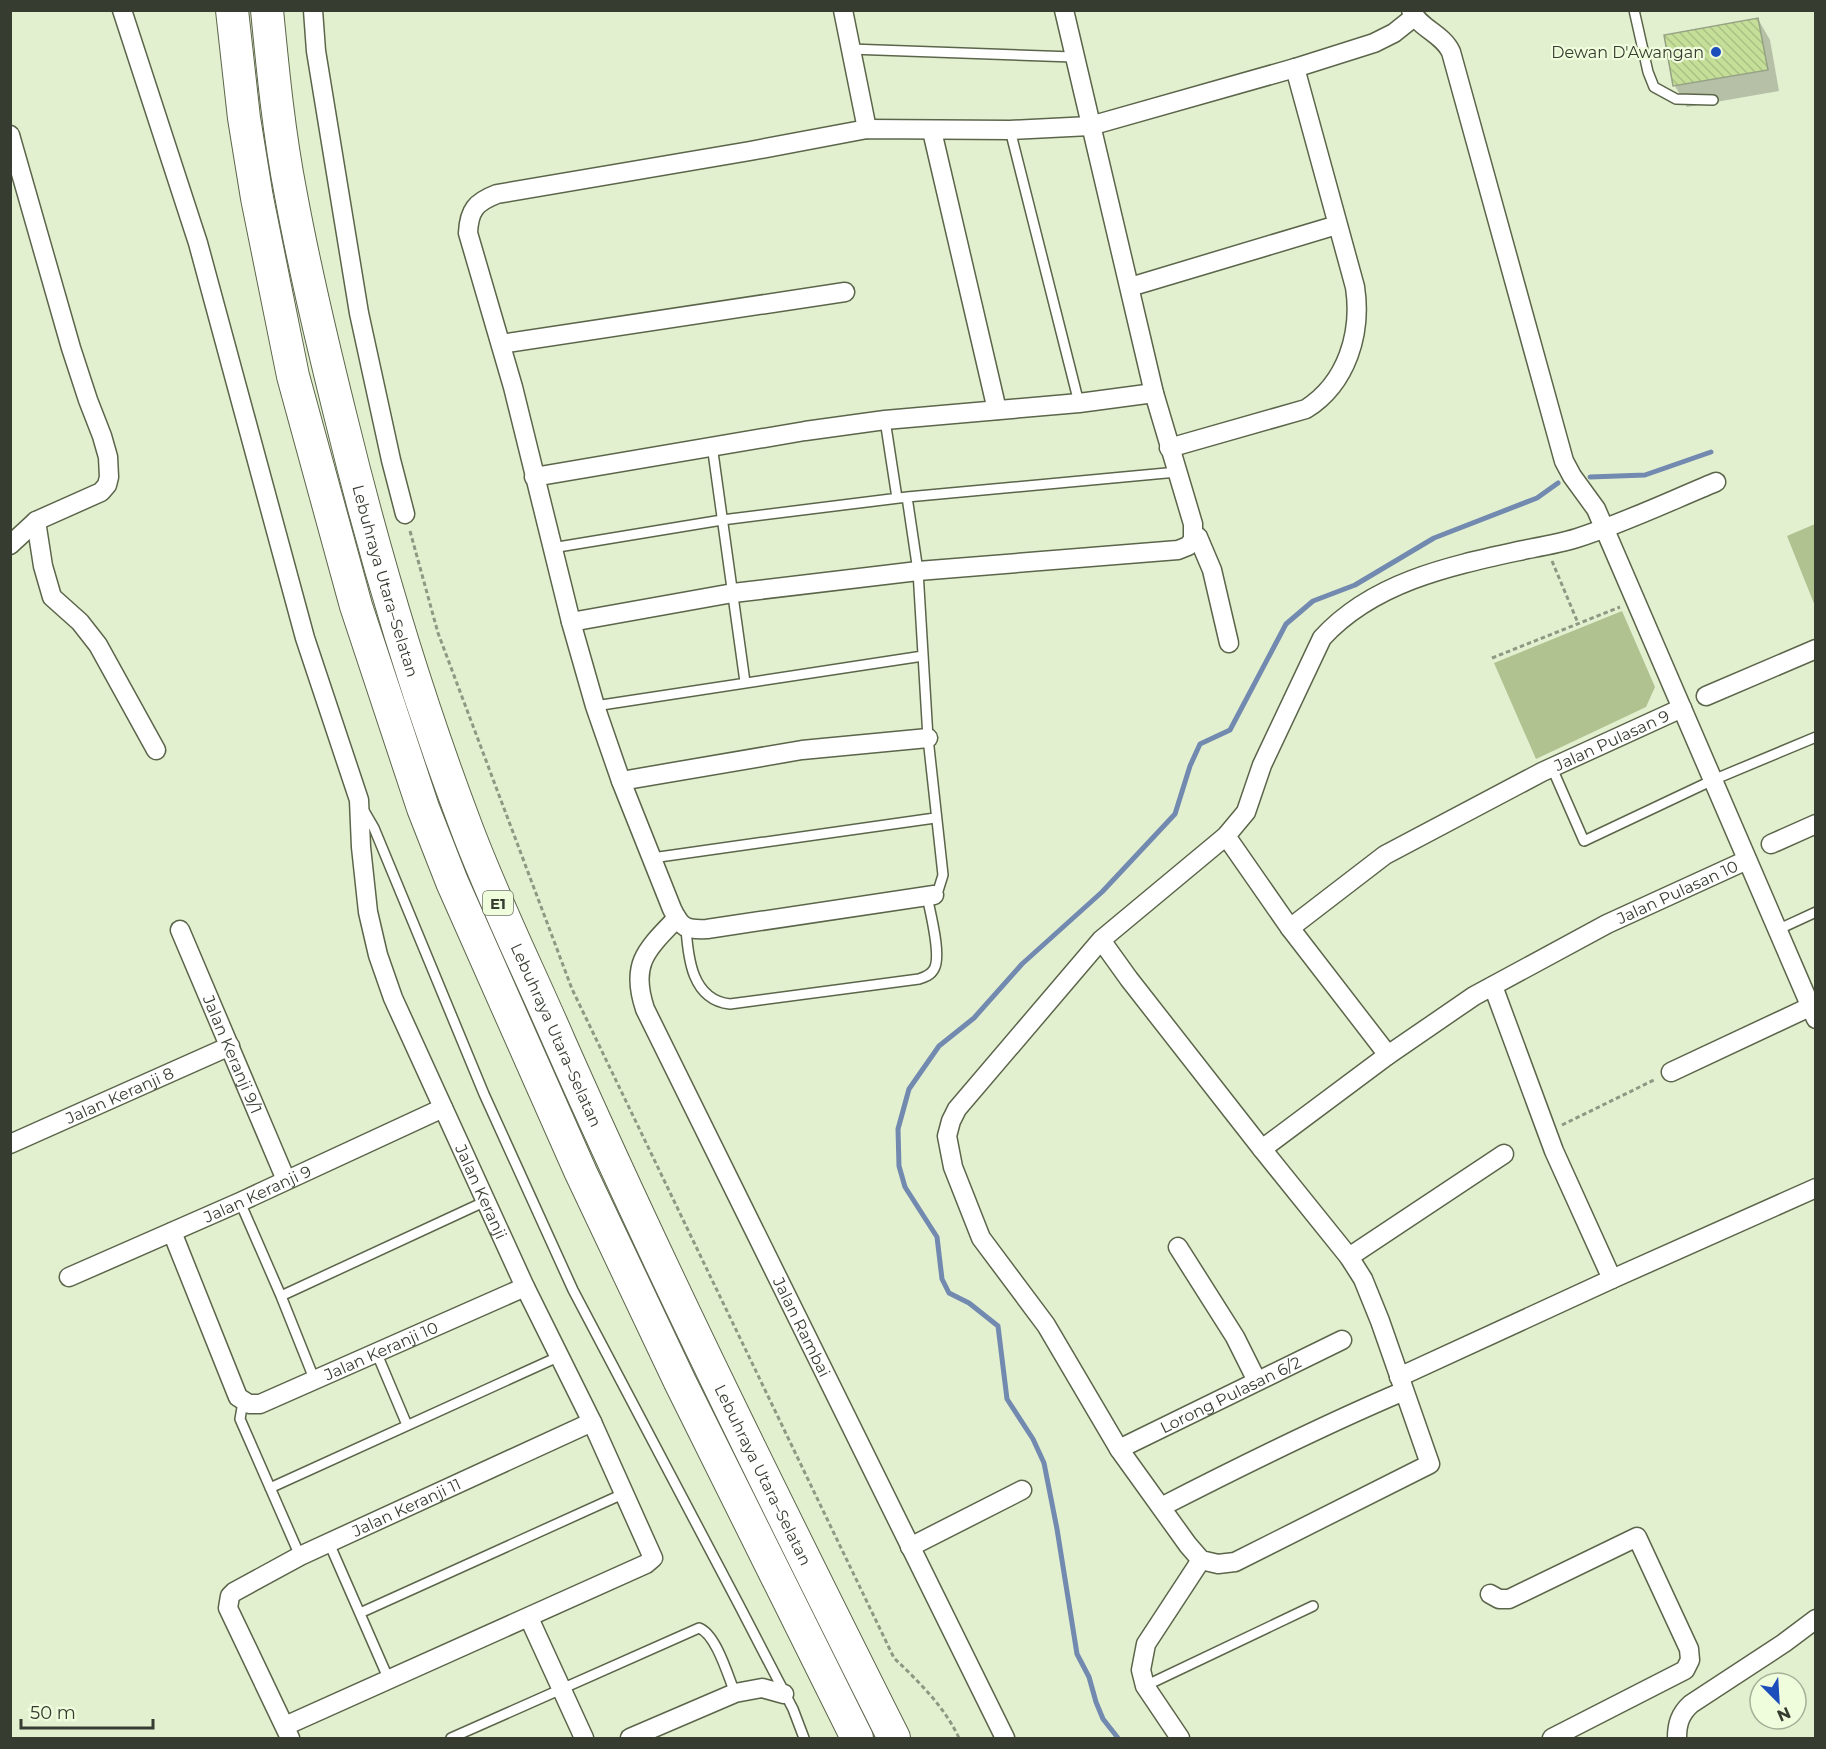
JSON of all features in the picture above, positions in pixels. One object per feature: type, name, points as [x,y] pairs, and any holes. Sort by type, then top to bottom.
[{"type":"highway","name":"Lebuhraya Utara–Selatan","points":[[232,10],[244,118],[255,187],[274,291],[293,376],[356,606],[423,808],[452,882],[580,1173],[680,1382],[857,1738]]},
{"type":"highway","name":"Lebuhraya Utara–Selatan","points":[[267,10],[279,122],[290,190],[309,287],[328,366],[352,464],[401,636],[420,698],[465,824],[504,918],[628,1193],[894,1738]]},
{"type":"street","name":"Jalan Keranji","points":[[122,10],[198,243],[305,638],[358,800],[368,912],[378,955],[396,1006],[525,1287],[592,1422],[652,1553],[651,1562],[529,1618]]},
{"type":"street","points":[[313,10],[316,51],[359,313],[390,460],[405,514]]},
{"type":"street","points":[[843,10],[867,129]]},
{"type":"street","points":[[1064,10],[1073,57],[1154,393],[1193,524],[1193,540]]},
{"type":"street","points":[[930,895],[707,929],[681,923],[621,781],[595,706],[571,622],[501,344],[468,233],[472,212],[479,203],[497,195],[867,129],[1010,130],[1090,126],[1295,68],[1385,39],[1413,14],[1422,25],[1438,35],[1451,52],[1559,445],[1572,476],[1596,509],[1777,930],[1814,1010],[1671,1072]]},
{"type":"street","points":[[1169,448],[1305,409],[1319,400],[1329,389],[1348,358],[1358,317],[1355,287],[1295,68]]},
{"type":"street","points":[[932,131],[997,410]]},
{"type":"street","points":[[10,135],[71,348],[102,436],[110,469],[106,485],[101,492],[36,521],[10,545]]},
{"type":"street","points":[[1130,286],[1337,225]]},
{"type":"street","points":[[501,344],[845,292]]},
{"type":"street","points":[[534,477],[712,445],[885,420],[1079,403],[1154,393]]},
{"type":"street","points":[[1101,939],[1129,979],[1349,1257],[1363,1279],[1430,1464],[1235,1563],[1218,1564],[1201,1560],[1188,1545],[1119,1449],[1046,1325],[981,1238],[952,1167],[947,1136],[951,1121],[957,1109],[1101,939],[1226,836],[1246,812],[1262,765],[1317,648],[1322,638],[1338,621],[1383,593],[1420,576],[1452,566],[1576,538],[1716,482]]},
{"type":"street","points":[[36,521],[43,566],[52,597],[80,622],[98,645],[156,750]]},
{"type":"street","points":[[571,622],[733,593],[918,571],[1178,550],[1188,546],[1198,537],[1208,558],[1229,644]]},
{"type":"street","points":[[1706,696],[1815,649]]},
{"type":"street","name":"Jalan Pulasan 9","points":[[1290,928],[1385,855],[1547,770],[1682,708]]},
{"type":"street","points":[[621,781],[802,750],[928,738]]},
{"type":"street","points":[[1771,844],[1815,824]]},
{"type":"street","points":[[1226,836],[1290,928],[1388,1055]]},
{"type":"street","name":"Jalan Pulasan 10","points":[[1262,1149],[1437,1020],[1493,986],[1607,924],[1747,860]]},
{"type":"street","name":"Jalan Rambai","points":[[681,923],[657,938],[640,966],[639,988],[645,1009],[1005,1738]]},
{"type":"street","name":"Jalan Keranji 9/1","points":[[180,930],[286,1180]]},
{"type":"street","points":[[1493,986],[1547,1133],[1612,1279]]},
{"type":"street","name":"Jalan Keranji 8","points":[[10,1144],[230,1046]]},
{"type":"street","name":"Jalan Keranji 9","points":[[69,1276],[240,1202],[443,1108]]},
{"type":"street","points":[[1349,1257],[1504,1154]]},
{"type":"street","points":[[1161,1507],[1246,1463],[1360,1410],[1401,1384],[1612,1279],[1815,1188]]},
{"type":"street","points":[[172,1232],[240,1400]]},
{"type":"street","points":[[1178,1246],[1235,1336],[1257,1381]]},
{"type":"street","name":"Jalan Keranji 10","points":[[240,1400],[254,1405],[260,1404],[525,1287]]},
{"type":"street","name":"Lorong Pulasan 6/2","points":[[1119,1449],[1342,1340]]},
{"type":"street","name":"Jalan Keranji 11","points":[[288,1732],[228,1608],[230,1596],[242,1586],[300,1556],[592,1422]]},
{"type":"street","points":[[910,1547],[1022,1490]]},
{"type":"street","points":[[1490,1594],[1499,1599],[1509,1599],[1636,1537],[1689,1649],[1690,1660],[1685,1670],[1552,1738]]},
{"type":"street","points":[[1180,1738],[1145,1686],[1141,1670],[1146,1644],[1201,1560]]},
{"type":"street","points":[[288,1732],[389,1680],[529,1618],[584,1738]]},
{"type":"street","points":[[1677,1738],[1679,1720],[1683,1711],[1691,1704],[1784,1643],[1815,1619]]},
{"type":"street","points":[[630,1738],[735,1693],[762,1688],[784,1694]]},
{"type":"lane","points":[[1634,10],[1648,72],[1654,87],[1676,99],[1713,100]]},
{"type":"lane","points":[[850,49],[1073,57]]},
{"type":"lane","points":[[1010,130],[1079,403]]},
{"type":"lane","points":[[681,923],[691,967],[698,984],[711,998],[722,1003],[730,1004],[918,979],[926,977],[934,970],[937,959],[930,895],[938,891],[943,875],[928,738],[918,571],[885,420]]},
{"type":"lane","points":[[712,445],[745,682]]},
{"type":"lane","points":[[552,548],[722,520],[902,498],[1177,472]]},
{"type":"lane","points":[[595,706],[923,656]]},
{"type":"lane","points":[[1547,770],[1584,841],[1713,780],[1815,737]]},
{"type":"lane","points":[[358,800],[374,828],[484,1094],[573,1290],[784,1694],[804,1738]]},
{"type":"lane","points":[[652,858],[935,818]]},
{"type":"lane","points":[[1777,930],[1815,912]]},
{"type":"lane","points":[[281,1296],[486,1201]]},
{"type":"lane","points":[[240,1202],[315,1381]]},
{"type":"lane","points":[[377,1354],[407,1425]]},
{"type":"lane","points":[[270,1488],[560,1356]]},
{"type":"lane","points":[[240,1400],[240,1419],[300,1556]]},
{"type":"lane","points":[[360,1612],[625,1493]]},
{"type":"lane","points":[[329,1543],[389,1680]]},
{"type":"lane","points":[[1145,1686],[1313,1606]]},
{"type":"lane","points":[[452,1738],[699,1628],[705,1630],[714,1643],[735,1693]]},
{"type":"path","points":[[405,514],[438,633],[572,989],[894,1658],[927,1689],[959,1738]]},
{"type":"path","points":[[1546,545],[1578,623]]},
{"type":"path","points":[[1492,658],[1635,600]]},
{"type":"path","points":[[1547,1133],[1671,1072]]},
{"type":"green space","points":[[1815,524],[1815,606],[1787,536]]},
{"type":"green space","points":[[1622,611],[1655,687],[1646,707],[1536,759],[1494,663]]},
{"type":"building","name":"Dewan D'Awangan","points":[[1758,18],[1768,70],[1673,86],[1664,35]]},
{"type":"waterway","points":[[1590,477],[1645,475],[1711,452]]},
{"type":"waterway","points":[[1118,1738],[1103,1719],[1089,1677],[1077,1654],[1044,1463],[1033,1439],[1007,1399],[998,1326],[969,1303],[949,1293],[942,1279],[937,1237],[905,1187],[899,1166],[898,1129],[909,1089],[939,1046],[974,1018],[1022,964],[1102,892],[1175,814],[1190,766],[1200,744],[1230,730],[1286,624],[1313,601],[1355,585],[1434,538],[1537,498],[1558,483]]},
{"type":"place","name":"Dewan D'Awangan","points":[[1716,52]]}]
